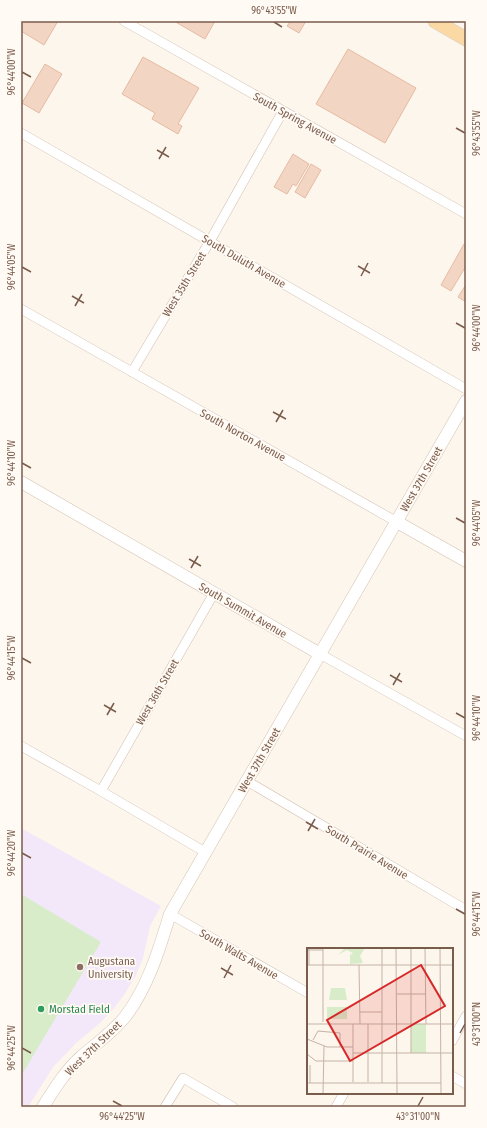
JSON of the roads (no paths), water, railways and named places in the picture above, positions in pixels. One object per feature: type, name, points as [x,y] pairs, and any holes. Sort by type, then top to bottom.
[{"type":"main road","points":[[435,21],[466,38]]},
{"type":"street","name":"South Spring Avenue","points":[[124,21],[466,214]]},
{"type":"street","name":"West 35th Street","points":[[132,372],[210,241],[284,111]]},
{"type":"street","name":"South Duluth Avenue","points":[[21,133],[466,389]]},
{"type":"street","name":"South Norton Avenue","points":[[21,309],[466,561]]},
{"type":"street","name":"West 37th Street","points":[[43,1107],[64,1076],[82,1056],[111,1033],[125,1017],[148,979],[170,914],[466,401]]},
{"type":"street","name":"South Summit Avenue","points":[[21,482],[466,736]]},
{"type":"street","name":"West 36th Street","points":[[101,791],[214,593]]},
{"type":"street","points":[[21,746],[205,852]]},
{"type":"street","name":"South Prairie Avenue","points":[[247,781],[466,910]]},
{"type":"street","name":"South Walts Avenue","points":[[170,914],[307,993]]},
{"type":"street","points":[[453,1039],[466,1016]]},
{"type":"street","points":[[453,1077],[466,1084]]},
{"type":"street","points":[[165,1107],[183,1078],[233,1107]]},
{"type":"street","points":[[336,1107],[343,1094]]},
{"type":"place","name":"Augustana University","points":[[80,967]]},
{"type":"place","name":"Morstad Field","points":[[41,1009]]}]
